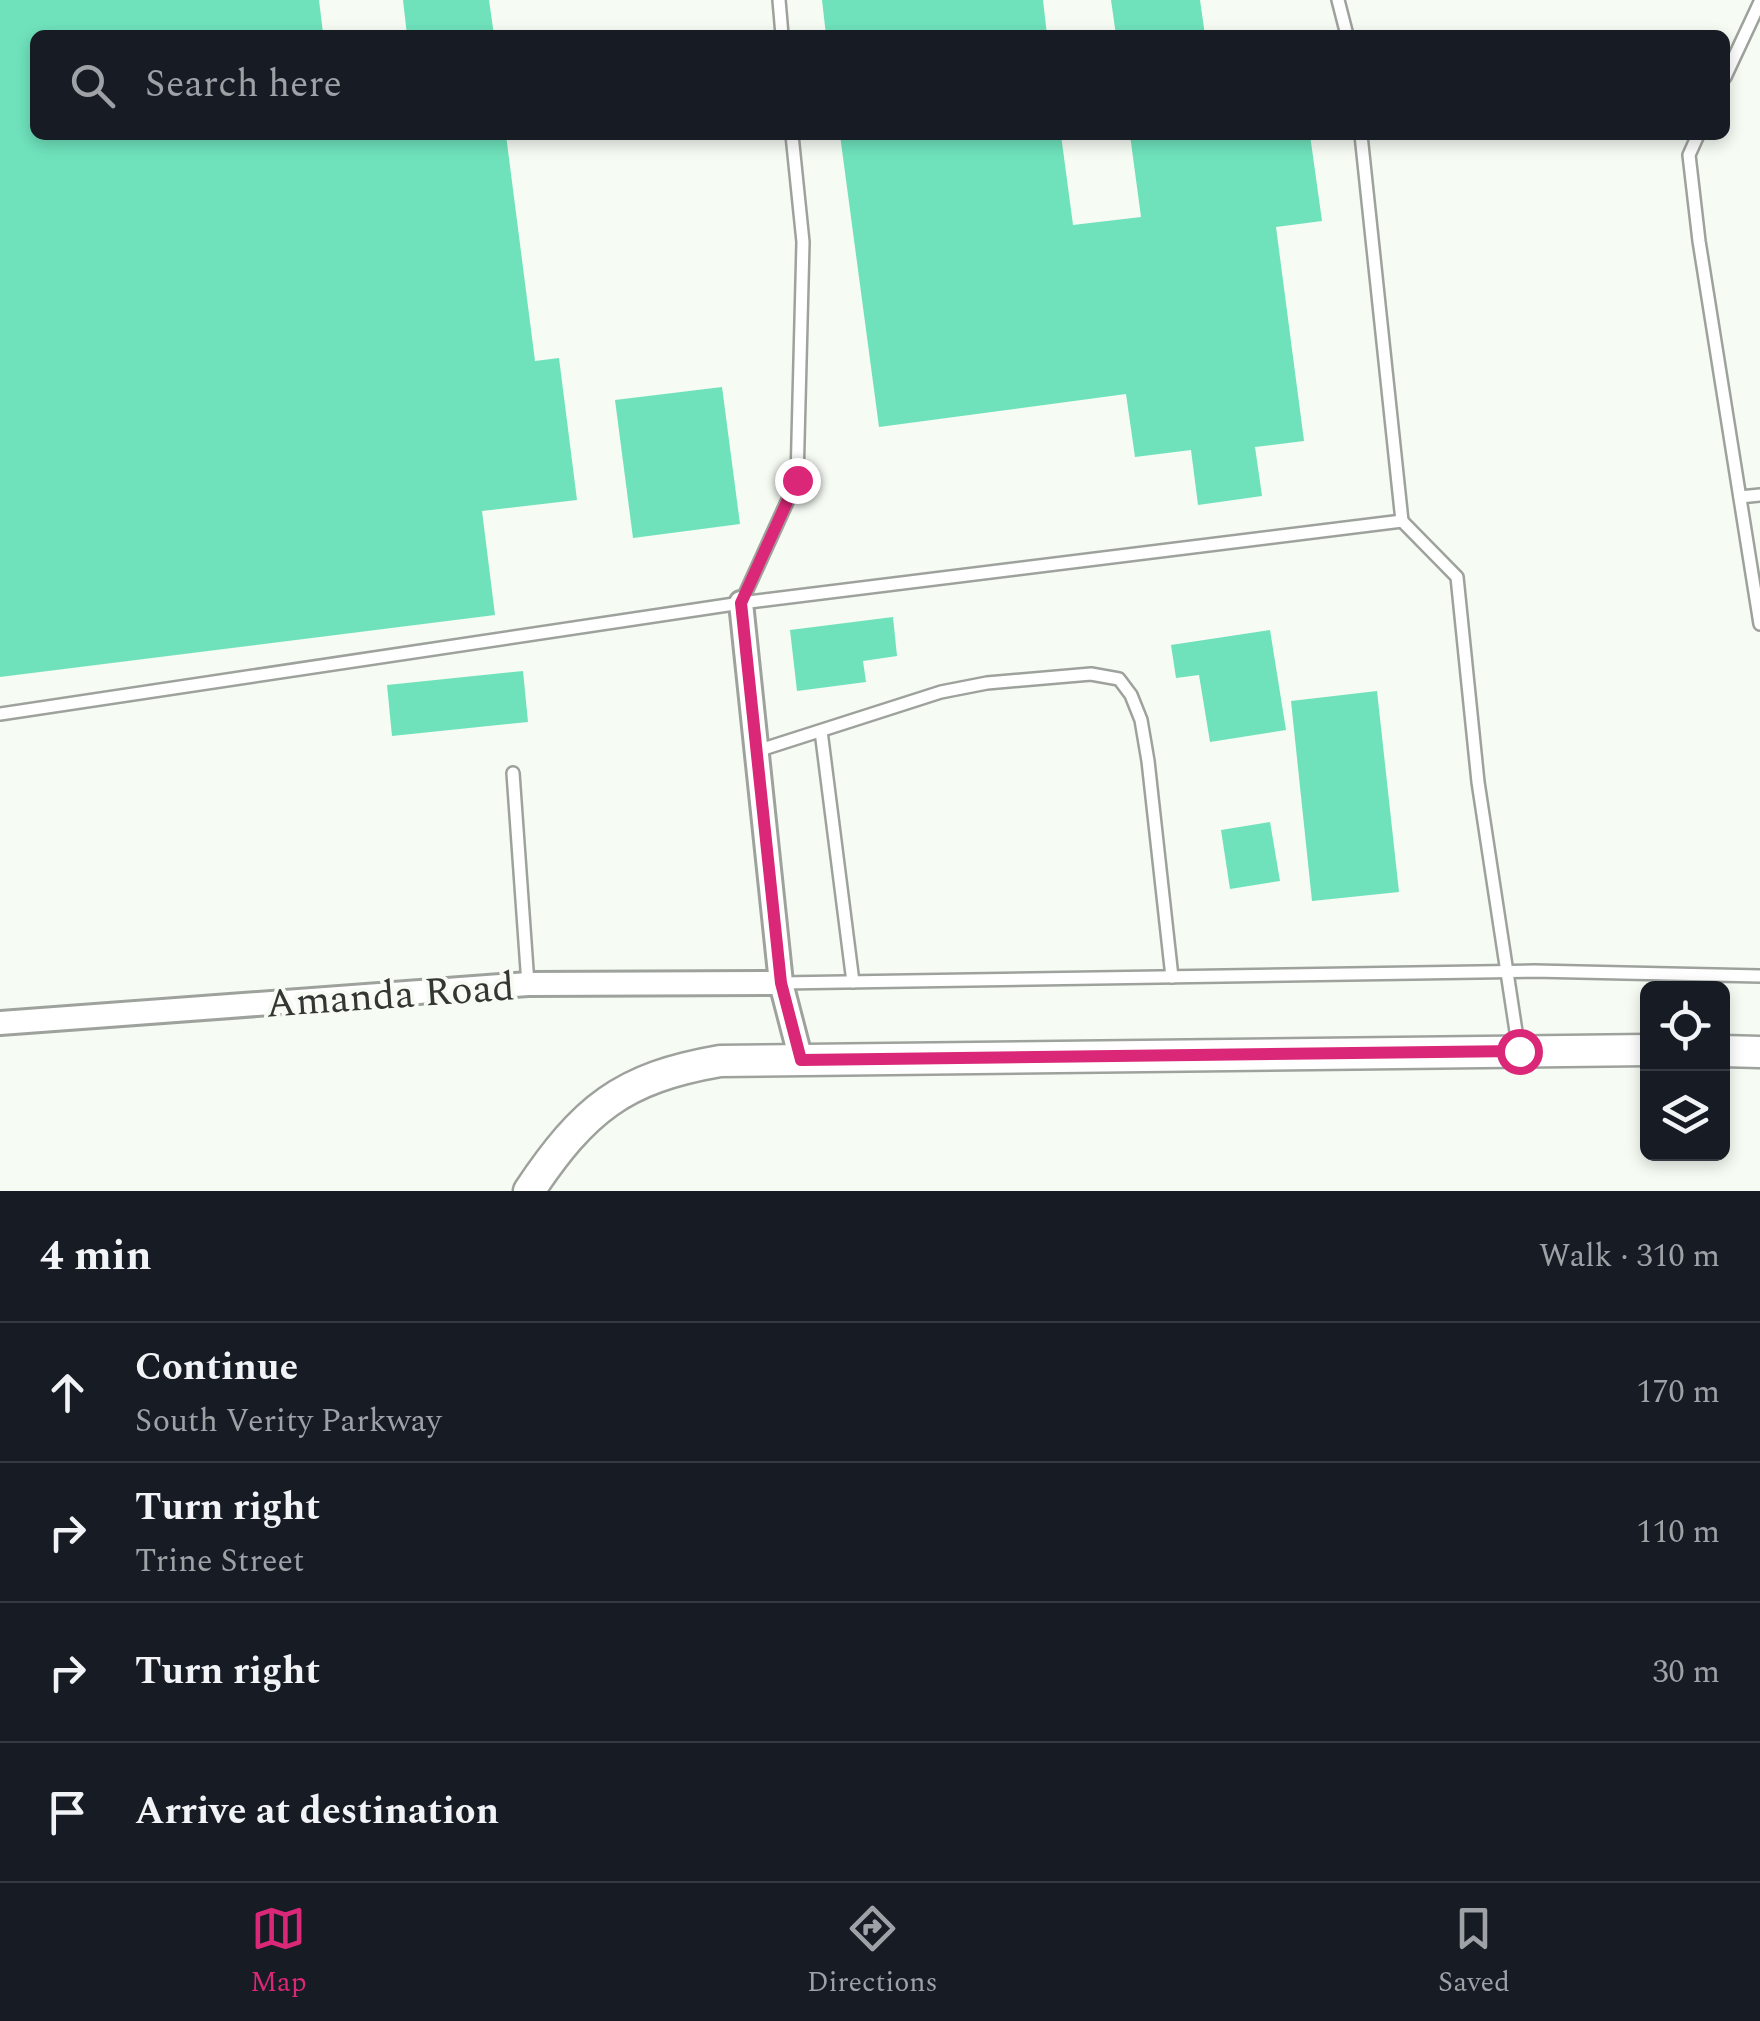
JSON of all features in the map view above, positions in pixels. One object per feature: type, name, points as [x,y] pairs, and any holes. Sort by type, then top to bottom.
[{"type":"street","points":[[741,603],[781,983],[801,1060]]},
{"type":"street","name":"Amanda Road","points":[[0,1023],[528,984],[781,983]]},
{"type":"street","points":[[529,1191],[556,1150],[596,1109],[648,1078],[720,1061],[1640,1050]]},
{"type":"street","points":[[1730,1051],[1760,1052]]},
{"type":"lane","points":[[779,0],[782,30]]},
{"type":"lane","points":[[1338,0],[1346,30]]},
{"type":"lane","points":[[1730,66],[1760,2]]},
{"type":"lane","points":[[741,603],[797,480],[803,242],[793,140]]},
{"type":"lane","points":[[1361,140],[1402,521],[1457,576],[1478,782],[1519,1051]]},
{"type":"lane","points":[[1696,140],[1689,155],[1699,241],[1760,624]]},
{"type":"lane","points":[[1740,497],[1760,495]]},
{"type":"lane","points":[[0,714],[741,603],[1402,521]]},
{"type":"lane","points":[[757,751],[941,692],[987,683],[1091,674],[1119,679],[1131,696],[1144,734],[1172,977]]},
{"type":"lane","points":[[821,731],[853,982]]},
{"type":"lane","points":[[514,773],[528,984]]},
{"type":"lane","points":[[781,983],[1508,971],[1760,976]]},
{"type":"building","points":[[0,0],[319,0],[323,30],[30,30],[30,140],[507,140],[535,361],[559,358],[577,500],[482,511],[495,615],[0,677]]},
{"type":"building","points":[[403,0],[489,0],[493,30],[406,30]]},
{"type":"building","points":[[822,0],[1043,0],[1046,30],[825,30]]},
{"type":"building","points":[[1111,0],[1200,0],[1204,30],[1115,30]]},
{"type":"building","points":[[841,140],[1062,140],[1073,225],[1141,217],[1131,140],[1311,140],[1322,221],[1276,227],[1304,441],[1255,447],[1262,496],[1198,505],[1191,450],[1135,457],[1126,394],[879,427]]},
{"type":"building","points":[[722,387],[740,524],[633,538],[615,400]]},
{"type":"building","points":[[893,617],[897,656],[863,661],[866,682],[797,691],[790,630]]},
{"type":"building","points":[[1270,630],[1286,730],[1210,742],[1199,675],[1176,678],[1171,645]]},
{"type":"building","points":[[523,671],[528,722],[392,736],[387,685]]},
{"type":"building","points":[[1377,691],[1399,892],[1312,901],[1291,701]]},
{"type":"building","points":[[1270,822],[1280,881],[1230,889],[1221,830]]},
{"type":"route","points":[[797,480],[741,603],[781,983],[801,1060],[1519,1051]]}]
